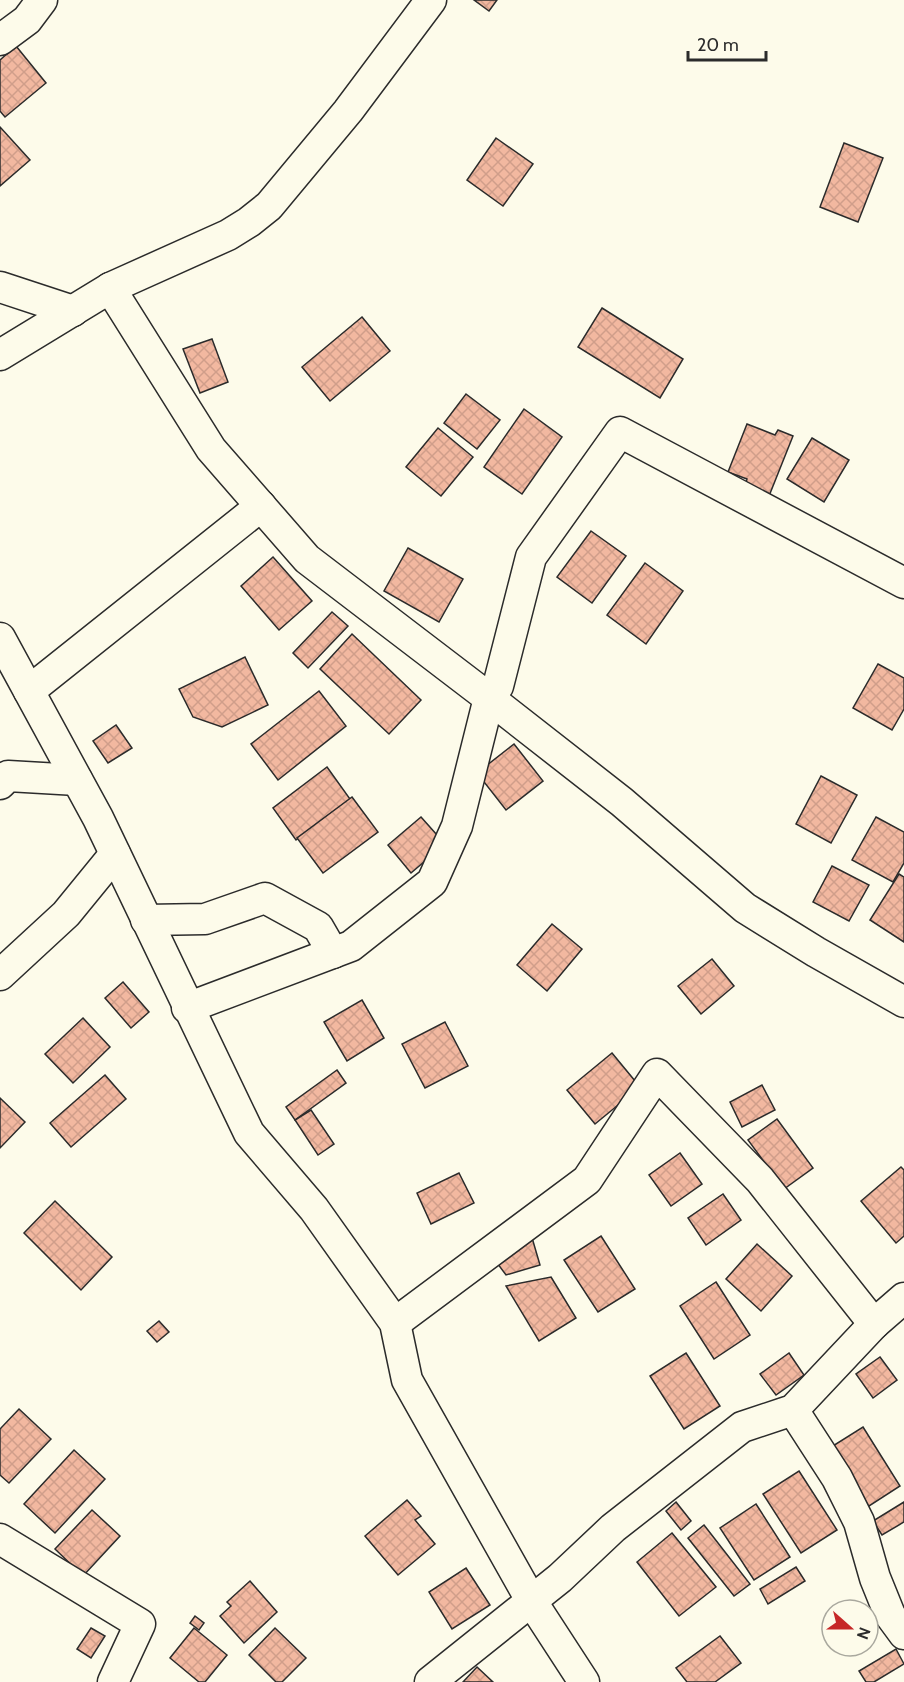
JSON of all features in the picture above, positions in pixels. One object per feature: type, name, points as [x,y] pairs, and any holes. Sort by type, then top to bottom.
[{"type":"street","points":[[0,40],[27,20],[42,0]]},
{"type":"street","points":[[0,355],[110,288],[228,235],[269,206],[348,111],[431,0]]},
{"type":"street","points":[[0,287],[73,311]]},
{"type":"street","points":[[110,288],[211,448],[307,559],[622,802],[746,908],[816,952],[904,1002]]},
{"type":"street","points":[[187,1008],[351,946],[432,882],[457,826],[489,698],[498,686],[531,557],[620,432],[904,583]]},
{"type":"street","points":[[29,691],[261,506]]},
{"type":"street","points":[[0,638],[115,854],[249,1133],[314,1209],[395,1323],[407,1380],[532,1602],[584,1682]]},
{"type":"street","points":[[0,784],[8,776],[77,780]]},
{"type":"street","points":[[0,975],[66,914],[115,854]]},
{"type":"street","points":[[146,920],[205,919],[265,898],[318,927],[333,953]]},
{"type":"street","points":[[395,1323],[587,1180],[657,1074],[760,1180],[874,1324]]},
{"type":"street","points":[[430,1682],[532,1602],[613,1528],[742,1426],[792,1410],[874,1324],[904,1298]]},
{"type":"street","points":[[792,1410],[837,1478],[859,1522],[875,1578],[890,1615],[904,1634]]},
{"type":"street","points":[[1,1544],[140,1624],[114,1682]]},
{"type":"building","points":[[474,0],[497,0],[489,11]]},
{"type":"building","points":[[16,46],[46,83],[5,117],[0,111],[0,60]]},
{"type":"building","points":[[0,127],[30,160],[0,186]]},
{"type":"building","points":[[496,138],[533,164],[503,206],[467,180]]},
{"type":"building","points":[[844,143],[883,158],[858,222],[820,207]]},
{"type":"building","points":[[602,308],[683,359],[660,398],[578,347]]},
{"type":"building","points":[[362,317],[390,351],[330,401],[302,367]]},
{"type":"building","points":[[212,339],[228,382],[200,393],[183,349]]},
{"type":"building","points":[[466,394],[500,420],[477,449],[444,423]]},
{"type":"building","points":[[524,409],[562,437],[522,494],[484,467]]},
{"type":"building","points":[[747,424],[775,435],[778,430],[793,436],[769,496],[745,486],[747,479],[728,472]]},
{"type":"building","points":[[438,428],[473,457],[441,496],[406,467]]},
{"type":"building","points":[[812,438],[849,460],[824,502],[787,479]]},
{"type":"building","points":[[591,531],[626,556],[592,603],[557,577]]},
{"type":"building","points":[[408,548],[463,579],[439,622],[384,591]]},
{"type":"building","points":[[273,557],[312,601],[279,630],[241,586]]},
{"type":"building","points":[[645,563],[683,591],[646,644],[607,615]]},
{"type":"building","points":[[332,612],[348,626],[308,668],[293,653]]},
{"type":"building","points":[[352,634],[421,700],[389,734],[320,669]]},
{"type":"building","points":[[245,657],[268,705],[222,727],[193,717],[179,689]]},
{"type":"building","points":[[878,664],[904,678],[904,709],[892,730],[853,708]]},
{"type":"building","points":[[319,691],[346,726],[278,780],[251,744]]},
{"type":"building","points":[[116,725],[132,748],[108,763],[93,741]]},
{"type":"building","points":[[514,744],[543,781],[506,810],[477,773]]},
{"type":"building","points":[[327,767],[350,799],[296,840],[273,808]]},
{"type":"building","points":[[821,776],[857,795],[831,843],[796,824]]},
{"type":"building","points":[[352,797],[378,832],[323,873],[297,838]]},
{"type":"building","points":[[421,817],[445,844],[411,873],[388,845]]},
{"type":"building","points":[[876,817],[904,832],[904,863],[893,882],[852,860]]},
{"type":"building","points":[[832,866],[869,885],[849,921],[813,902]]},
{"type":"building","points":[[899,874],[904,877],[904,942],[870,920]]},
{"type":"building","points":[[552,924],[582,949],[547,991],[517,965]]},
{"type":"building","points":[[712,959],[734,986],[701,1014],[678,986]]},
{"type":"building","points":[[123,982],[149,1012],[131,1028],[105,998]]},
{"type":"building","points":[[362,1000],[384,1038],[347,1061],[324,1022]]},
{"type":"building","points":[[83,1018],[110,1047],[73,1083],[45,1054]]},
{"type":"building","points":[[445,1022],[468,1066],[425,1088],[402,1044]]},
{"type":"building","points":[[612,1053],[640,1087],[595,1124],[567,1090]]},
{"type":"building","points":[[337,1070],[346,1083],[295,1120],[286,1107]]},
{"type":"building","points":[[105,1075],[126,1099],[71,1147],[50,1123]]},
{"type":"building","points":[[762,1085],[775,1110],[742,1127],[730,1102]]},
{"type":"building","points":[[0,1098],[25,1122],[0,1148]]},
{"type":"building","points":[[311,1110],[334,1144],[318,1155],[295,1120]]},
{"type":"building","points":[[777,1119],[813,1168],[784,1189],[748,1140]]},
{"type":"building","points":[[680,1153],[702,1184],[671,1206],[649,1175]]},
{"type":"building","points":[[901,1167],[904,1170],[904,1236],[896,1243],[861,1201]]},
{"type":"building","points":[[459,1173],[474,1203],[431,1224],[417,1193]]},
{"type":"building","points":[[723,1194],[741,1220],[706,1245],[688,1218]]},
{"type":"building","points":[[55,1201],[112,1257],[81,1290],[24,1233]]},
{"type":"building","points":[[528,1224],[540,1265],[506,1275],[489,1252]]},
{"type":"building","points":[[601,1236],[635,1289],[598,1312],[564,1260]]},
{"type":"building","points":[[757,1244],[792,1276],[761,1311],[726,1279]]},
{"type":"building","points":[[551,1277],[576,1318],[539,1341],[506,1286]]},
{"type":"building","points":[[716,1282],[750,1335],[714,1359],[680,1306]]},
{"type":"building","points":[[159,1321],[169,1332],[157,1342],[147,1331]]},
{"type":"building","points":[[686,1353],[720,1406],[684,1429],[650,1376]]},
{"type":"building","points":[[789,1353],[804,1375],[776,1395],[760,1374]]},
{"type":"building","points":[[880,1357],[897,1380],[873,1398],[856,1374]]},
{"type":"building","points":[[19,1409],[51,1439],[9,1483],[0,1475],[0,1429]]},
{"type":"building","points":[[863,1427],[900,1486],[866,1508],[828,1449]]},
{"type":"building","points":[[74,1450],[105,1479],[55,1533],[24,1504]]},
{"type":"building","points":[[799,1471],[837,1530],[801,1553],[763,1494]]},
{"type":"building","points":[[407,1500],[421,1516],[415,1520],[435,1544],[398,1575],[365,1536]]},
{"type":"building","points":[[676,1502],[691,1521],[681,1530],[666,1511]]},
{"type":"building","points":[[904,1502],[904,1522],[882,1535],[873,1521]]},
{"type":"building","points":[[756,1504],[790,1557],[754,1580],[720,1528]]},
{"type":"building","points":[[92,1510],[120,1536],[83,1576],[55,1549]]},
{"type":"building","points":[[704,1525],[750,1584],[734,1596],[688,1538]]},
{"type":"building","points":[[672,1533],[716,1587],[679,1616],[637,1562]]},
{"type":"building","points":[[796,1567],[805,1581],[768,1604],[760,1589]]},
{"type":"building","points":[[466,1568],[490,1605],[452,1629],[429,1592]]},
{"type":"building","points":[[250,1581],[277,1612],[244,1643],[220,1616],[231,1606],[227,1602]]},
{"type":"building","points":[[195,1616],[204,1623],[199,1630],[190,1623]]},
{"type":"building","points":[[91,1628],[105,1636],[91,1658],[77,1649]]},
{"type":"building","points":[[194,1628],[227,1655],[205,1682],[199,1682],[170,1658]]},
{"type":"building","points":[[275,1628],[306,1658],[282,1682],[276,1682],[249,1655]]},
{"type":"building","points":[[720,1636],[741,1663],[715,1682],[687,1682],[676,1668]]},
{"type":"building","points":[[896,1649],[904,1664],[874,1682],[866,1682],[859,1671]]},
{"type":"building","points":[[477,1667],[493,1682],[463,1682]]}]
